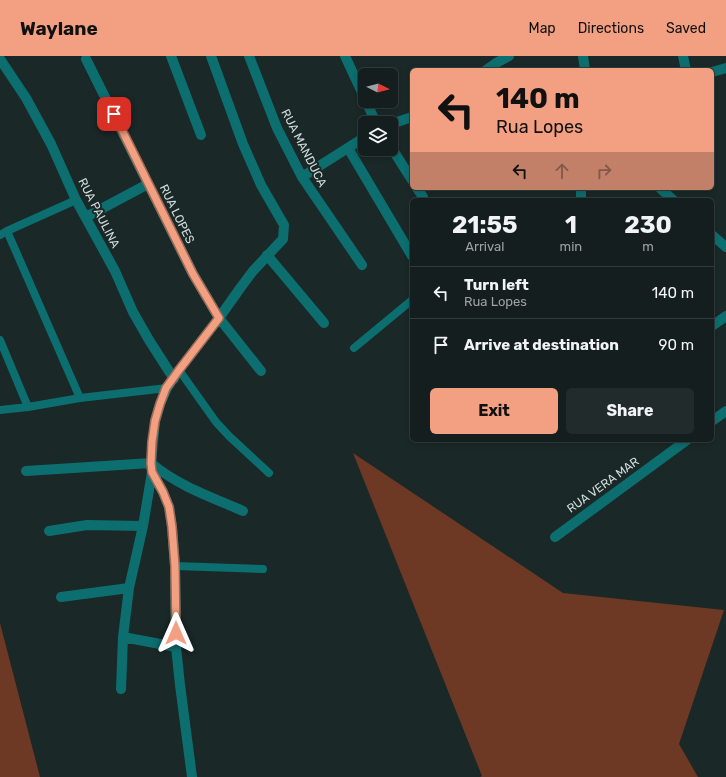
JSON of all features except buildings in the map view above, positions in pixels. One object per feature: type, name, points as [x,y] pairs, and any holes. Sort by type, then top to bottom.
[{"type":"street","points":[[170,56],[201,135]]},
{"type":"street","points":[[121,689],[122,637],[129,588],[143,526],[151,468],[155,421],[160,404],[166,388],[176,374],[241,287],[267,255],[283,239],[284,225],[261,184],[246,150],[211,56]]},
{"type":"street","name":"RUA MANDUCA","points":[[249,56],[278,128],[302,177],[362,265]]},
{"type":"street","points":[[345,56],[358,83]]},
{"type":"street","points":[[489,68],[509,56]]},
{"type":"street","points":[[583,56],[585,68]]},
{"type":"street","points":[[683,56],[686,68]]},
{"type":"street","name":"RUA PAULINA","points":[[0,59],[26,98],[51,144],[76,200],[115,272],[133,312],[149,340],[176,374]]},
{"type":"street","name":"RUA LOPES","points":[[86,59],[193,274],[219,318],[261,371]]},
{"type":"street","points":[[714,71],[726,68]]},
{"type":"street","points":[[398,122],[410,118]]},
{"type":"street","points":[[302,177],[358,142]]},
{"type":"street","points":[[348,148],[410,253]]},
{"type":"street","points":[[397,156],[410,177]]},
{"type":"street","points":[[86,217],[148,184]]},
{"type":"street","points":[[662,190],[671,198]]},
{"type":"street","points":[[714,237],[726,247]]},
{"type":"street","points":[[267,255],[324,323]]},
{"type":"street","points":[[714,325],[726,316]]},
{"type":"street","points":[[714,420],[726,411]]},
{"type":"street","name":"RUA VERA MAR","points":[[555,537],[684,442]]},
{"type":"street","points":[[151,468],[169,507],[172,527],[175,566],[176,647],[192,777]]},
{"type":"street","points":[[26,471],[151,468],[185,486],[244,510]]},
{"type":"street","points":[[49,531],[87,525],[143,526]]},
{"type":"street","points":[[61,597],[129,588]]},
{"type":"street","points":[[122,637],[176,647]]},
{"type":"lane","points":[[76,200],[4,233],[80,398]]},
{"type":"lane","points":[[354,348],[410,302]]},
{"type":"lane","points":[[0,340],[28,407]]},
{"type":"lane","points":[[176,374],[216,422],[269,473]]},
{"type":"lane","points":[[0,410],[80,398],[166,388]]},
{"type":"lane","points":[[175,566],[263,569]]},
{"type":"shaded area","points":[[353,453],[563,593],[724,610],[679,744],[698,777],[480,777],[482,776]]},
{"type":"shaded area","points":[[0,623],[40,777],[0,777]]},
{"type":"route","points":[[114,114],[193,274],[219,318],[166,388],[155,421],[152,442],[152,472],[169,507],[172,527],[175,566],[176,633]]}]
